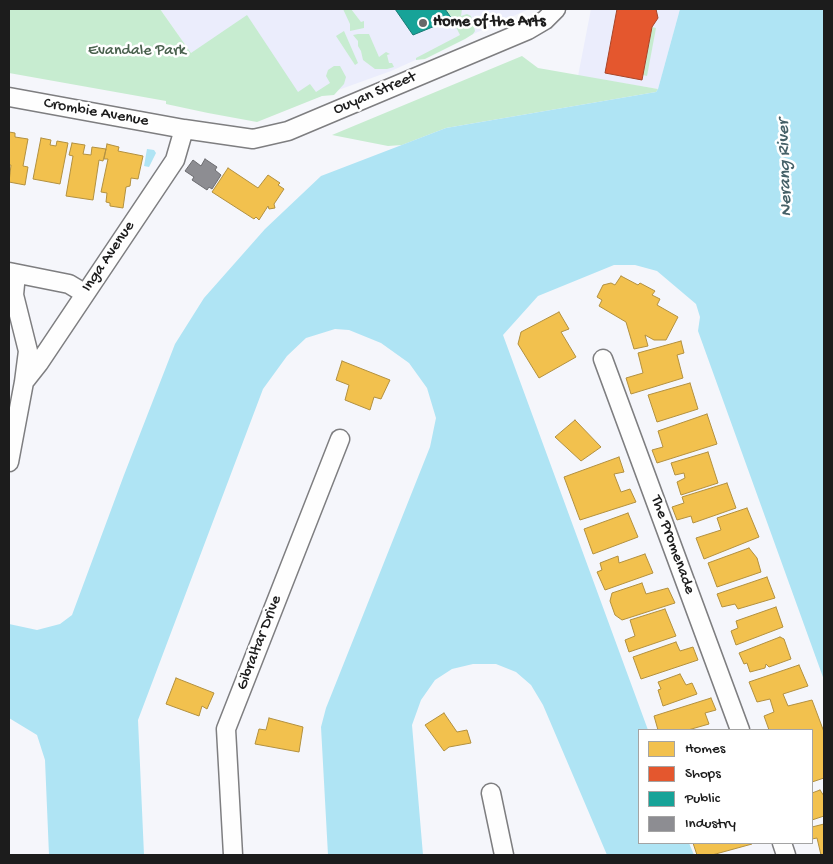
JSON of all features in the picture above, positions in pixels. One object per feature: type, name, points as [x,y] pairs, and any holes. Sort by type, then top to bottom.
[{"type":"street","name":"Ouyan Street","points":[[184,129],[253,139],[288,131],[528,30],[545,20],[556,9]]},
{"type":"street","name":"Crombie Avenue","points":[[9,97],[184,129]]},
{"type":"street","name":"Inga Avenue","points":[[24,382],[39,363],[84,293],[175,160],[184,129]]},
{"type":"street","name":"Inga Avenue","points":[[9,462],[28,351],[14,295],[12,273]]},
{"type":"street","points":[[12,273],[69,284],[84,293]]},
{"type":"street","name":"The Promenade","points":[[603,359],[740,729]]},
{"type":"street","name":"Gibraltar Drive","points":[[233,855],[226,730],[340,439]]},
{"type":"street","points":[[491,793],[504,855]]},
{"type":"shaded area","points":[[160,9],[529,9],[391,71],[305,102],[191,53]]},
{"type":"shaded area","points":[[591,9],[680,9],[658,89],[578,76]]},
{"type":"green space","name":"Evandale Park","points":[[9,9],[160,9],[191,53],[247,15],[298,92],[310,84],[316,92],[330,83],[326,76],[328,70],[334,66],[340,66],[346,77],[344,84],[334,95],[322,96],[257,122],[166,104],[166,101],[9,73]]},
{"type":"green space","points":[[343,9],[351,9],[361,22],[364,21],[364,28],[350,31],[350,24]]},
{"type":"green space","points":[[445,9],[462,9],[461,16],[467,14],[471,16],[475,31],[465,39],[425,59],[416,60],[416,58],[460,35]]},
{"type":"green space","points":[[652,27],[656,28],[647,76],[643,75]]},
{"type":"green space","points":[[344,31],[358,63],[355,65],[336,36]]},
{"type":"green space","points":[[369,34],[379,57],[386,52],[390,54],[387,55],[389,63],[392,63],[394,67],[375,69],[363,60],[358,41],[353,35]]},
{"type":"green space","points":[[522,56],[538,68],[658,89],[656,92],[446,128],[402,145],[388,146],[332,135]]},
{"type":"water","name":"Nerang River","points":[[680,9],[824,9],[824,680],[698,331],[700,317],[696,304],[657,271],[635,265],[614,265],[538,296],[503,335],[648,729],[638,729],[638,844],[689,844],[694,855],[607,855],[543,705],[531,685],[516,672],[496,664],[473,664],[452,669],[435,680],[421,700],[412,725],[423,855],[328,855],[321,727],[326,708],[430,447],[436,418],[427,388],[409,363],[381,343],[349,330],[335,329],[306,338],[287,356],[263,389],[138,720],[144,855],[49,855],[45,760],[37,735],[9,718],[9,624],[37,630],[60,624],[72,615],[175,344],[204,298],[265,229],[321,176],[446,128],[656,92]]},
{"type":"water","points":[[147,149],[154,150],[156,153],[149,167],[144,166]]},
{"type":"building: Homes","points":[[9,132],[15,133],[15,137],[28,139],[23,166],[28,167],[25,185],[9,182],[11,165],[9,165]]},
{"type":"building: Homes","points":[[41,138],[51,140],[50,145],[56,146],[57,141],[68,143],[60,184],[33,179]]},
{"type":"building: Homes","points":[[72,143],[85,145],[83,154],[91,155],[92,147],[106,149],[103,161],[99,160],[93,200],[66,196],[73,156],[69,155]]},
{"type":"building: Homes","points":[[107,144],[119,147],[118,151],[143,156],[138,179],[131,178],[130,186],[126,187],[123,208],[110,206],[110,203],[106,202],[107,193],[101,192],[108,159],[104,159]]},
{"type":"building: Homes","points":[[228,168],[258,188],[268,175],[280,183],[278,185],[284,189],[274,204],[275,208],[269,209],[268,206],[259,220],[256,217],[254,219],[212,192]]},
{"type":"building: Homes","points":[[621,276],[655,291],[652,295],[660,299],[657,305],[678,317],[666,340],[654,340],[645,335],[648,346],[634,349],[626,322],[599,306],[602,300],[597,297],[603,285],[611,283],[615,285]]},
{"type":"building: Homes","points":[[559,312],[569,329],[561,332],[576,357],[539,378],[518,344],[521,332]]},
{"type":"building: Homes","points":[[681,341],[684,353],[677,355],[683,378],[631,394],[626,378],[643,373],[638,353]]},
{"type":"building: Homes","points":[[342,361],[390,380],[381,399],[374,397],[370,410],[345,400],[349,385],[336,380]]},
{"type":"building: Homes","points":[[690,383],[698,409],[657,422],[648,395]]},
{"type":"building: Homes","points":[[707,414],[717,444],[657,463],[652,450],[663,447],[658,431]]},
{"type":"building: Homes","points":[[575,420],[601,447],[581,461],[555,437]]},
{"type":"building: Homes","points":[[708,452],[718,483],[681,495],[677,482],[685,478],[684,473],[675,475],[671,463]]},
{"type":"building: Homes","points":[[619,457],[624,472],[614,474],[621,492],[630,489],[636,502],[580,520],[564,477]]},
{"type":"building: Homes","points":[[727,483],[736,508],[693,523],[691,516],[677,520],[672,507],[684,503],[682,497]]},
{"type":"building: Homes","points":[[747,508],[759,537],[704,559],[696,538],[721,530],[717,518]]},
{"type":"building: Homes","points":[[628,513],[638,537],[593,554],[584,529]]},
{"type":"building: Homes","points":[[749,548],[757,558],[761,572],[717,587],[708,563]]},
{"type":"building: Homes","points":[[645,554],[653,573],[605,590],[597,572],[602,570],[600,563],[618,556],[619,563]]},
{"type":"building: Homes","points":[[767,577],[775,598],[738,609],[735,604],[722,607],[717,594]]},
{"type":"building: Homes","points":[[642,583],[646,594],[668,588],[675,603],[622,620],[615,615],[610,601],[612,593]]},
{"type":"building: Homes","points":[[776,607],[783,627],[736,645],[731,631],[738,628],[736,621]]},
{"type":"building: Homes","points":[[665,609],[676,636],[629,652],[625,640],[635,636],[630,620]]},
{"type":"building: Homes","points":[[780,637],[784,639],[791,659],[769,667],[766,664],[765,668],[750,672],[747,663],[744,664],[739,653]]},
{"type":"building: Homes","points":[[676,642],[680,651],[693,647],[698,660],[641,679],[633,657]]},
{"type":"building: Homes","points":[[799,665],[808,686],[783,694],[788,706],[812,700],[824,732],[824,778],[813,782],[813,729],[769,729],[764,716],[774,712],[770,699],[757,702],[749,682]]},
{"type":"building: Homes","points":[[680,674],[686,685],[692,683],[697,694],[663,706],[658,690],[661,689],[658,682]]},
{"type":"building: Homes","points":[[176,678],[214,693],[207,709],[202,706],[199,716],[166,704]]},
{"type":"building: Homes","points":[[711,698],[716,710],[705,713],[709,724],[692,729],[658,729],[654,716]]},
{"type":"building: Homes","points":[[444,713],[457,732],[467,730],[471,743],[449,747],[444,751],[425,725]]},
{"type":"building: Homes","points":[[269,718],[303,727],[299,752],[255,744],[259,729],[266,730]]},
{"type":"building: Homes","points":[[820,790],[824,796],[824,816],[813,820],[813,793]]},
{"type":"building: Homes","points":[[824,824],[824,855],[821,855],[817,838],[813,839],[813,827]]},
{"type":"building: Homes","points":[[693,844],[752,844],[712,855],[697,855]]},
{"type":"building: Shops","points":[[617,9],[656,9],[658,18],[652,27],[642,80],[605,73]]},
{"type":"building: Public","name":"Home of the Arts","points":[[395,9],[445,9],[452,19],[413,35]]},
{"type":"building: Industry","points":[[205,159],[217,167],[215,170],[221,175],[212,189],[209,187],[207,190],[192,180],[194,177],[185,171],[193,160],[201,166]]},
{"type":"place","name":"Home of the Arts","points":[[423,23]]}]
